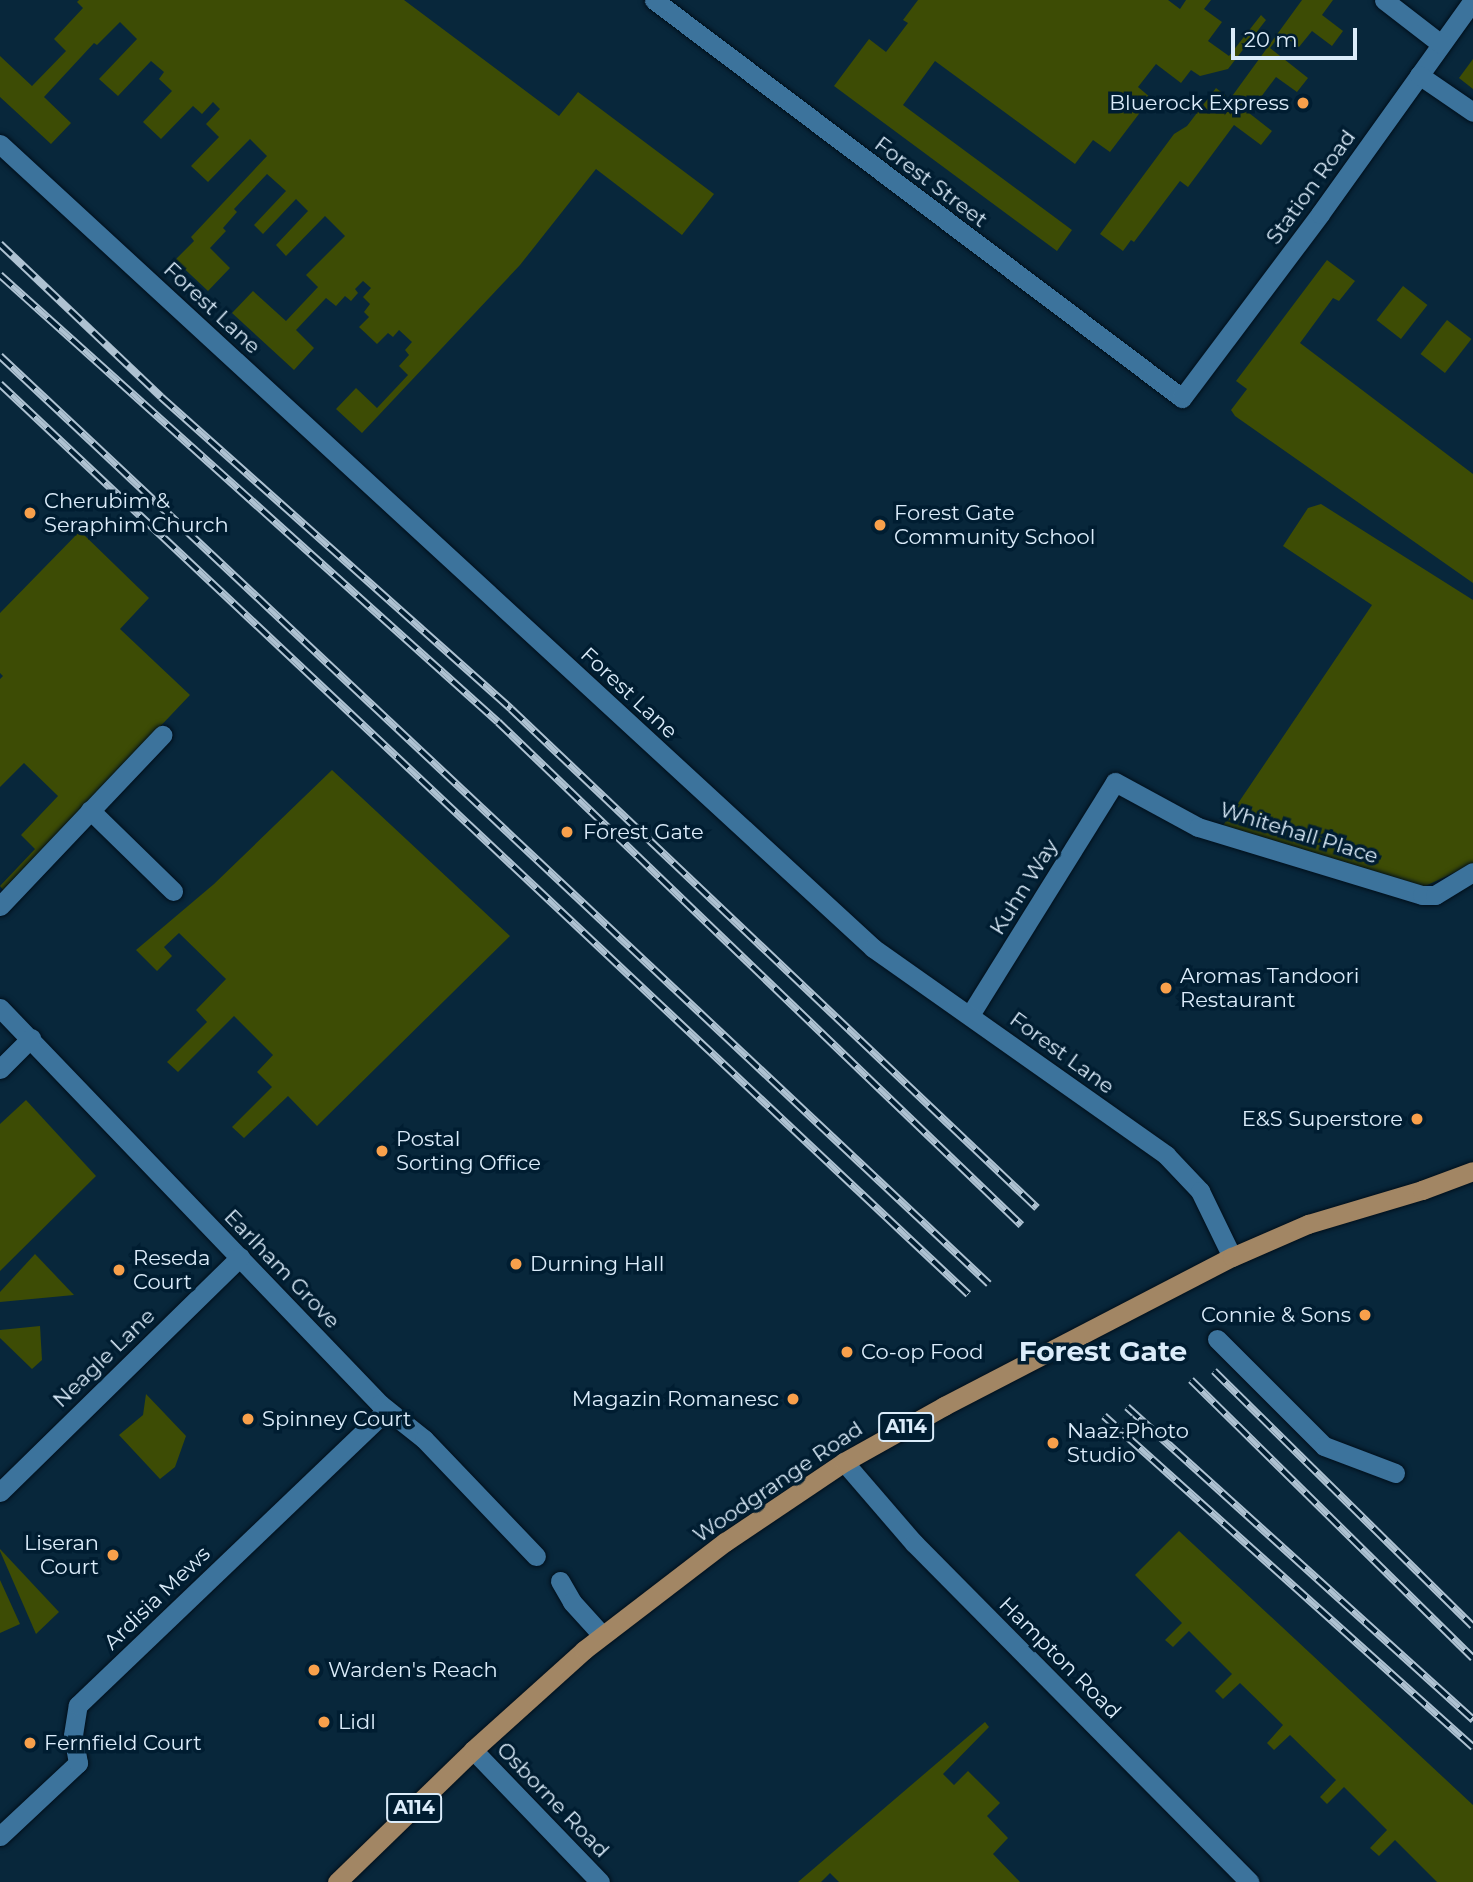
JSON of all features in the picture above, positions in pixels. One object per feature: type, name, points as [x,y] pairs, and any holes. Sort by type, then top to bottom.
[{"type":"main road","name":"Woodgrange Road","points":[[337,1882],[473,1751],[602,1635],[725,1542],[844,1462],[956,1400],[1232,1257],[1308,1224],[1422,1190],[1473,1171]]},
{"type":"street","name":"Forest Street","points":[[654,0],[1182,398]]},
{"type":"street","points":[[1384,0],[1441,44]]},
{"type":"street","name":"Station Road","points":[[1182,398],[1320,215],[1473,0]]},
{"type":"street","points":[[1419,75],[1473,112]]},
{"type":"street","name":"Forest Lane","points":[[0,144],[873,948],[1166,1155],[1200,1191],[1232,1257]]},
{"type":"street","points":[[0,906],[162,735]]},
{"type":"street","name":"Kuhn Way","points":[[970,1015],[1115,782]]},
{"type":"street","name":"Whitehall Place","points":[[1115,782],[1198,827],[1422,895],[1435,895],[1473,873]]},
{"type":"street","points":[[90,810],[173,891]]},
{"type":"street","name":"Earlham Grove","points":[[0,1008],[387,1410],[424,1439],[536,1556]]},
{"type":"street","points":[[0,1069],[31,1038]]},
{"type":"street","name":"Neagle Lane","points":[[0,1492],[240,1257]]},
{"type":"street","points":[[1217,1339],[1324,1446],[1395,1474]]},
{"type":"street","name":"Ardisia Mews","points":[[0,1836],[78,1763],[73,1735],[78,1705],[387,1410]]},
{"type":"street","name":"Hampton Road","points":[[844,1462],[914,1543],[1249,1882]]},
{"type":"street","points":[[560,1581],[572,1602],[602,1635]]},
{"type":"street","name":"Osborne Road","points":[[473,1751],[600,1882]]},
{"type":"green space","points":[[404,0],[559,116],[578,92],[714,194],[682,235],[596,169],[520,265],[362,433],[336,409],[356,388],[377,408],[408,375],[399,366],[409,355],[405,350],[412,342],[399,330],[393,337],[388,333],[377,344],[359,327],[369,317],[364,312],[370,304],[363,297],[371,288],[363,281],[355,289],[358,293],[351,301],[345,296],[336,306],[326,298],[296,330],[314,348],[294,370],[232,313],[253,291],[286,321],[318,287],[306,275],[345,236],[325,216],[286,256],[276,245],[308,211],[296,199],[263,234],[254,225],[286,191],[267,174],[234,209],[237,212],[223,228],[226,231],[210,248],[230,268],[208,291],[175,260],[194,241],[191,237],[267,156],[250,139],[208,182],[191,166],[219,137],[206,124],[220,109],[213,102],[202,114],[193,106],[161,139],[143,122],[172,91],[159,79],[164,72],[151,61],[118,96],[99,79],[137,39],[120,22],[97,45],[94,43],[44,97],[71,123],[51,144],[0,97],[0,56],[32,86],[66,51],[54,39],[83,8],[77,2]]},
{"type":"green space","points":[[918,0],[1168,0],[1180,9],[1186,0],[1211,0],[1204,9],[1222,22],[1208,41],[1229,56],[1261,15],[1266,20],[1228,69],[1200,76],[1191,70],[1181,83],[1156,64],[1138,87],[1151,98],[1110,152],[1093,140],[1075,164],[935,61],[903,105],[1072,230],[1057,251],[834,86],[869,39],[886,52],[908,23],[903,20]]},
{"type":"green space","points":[[1302,0],[1333,0],[1322,15],[1343,31],[1332,46],[1312,31],[1299,47],[1281,34],[1270,48],[1308,78],[1297,92],[1276,77],[1249,113],[1272,131],[1261,145],[1234,125],[1188,187],[1180,181],[1134,242],[1131,240],[1123,251],[1100,234],[1174,134],[1187,126],[1216,88],[1230,99]]},
{"type":"green space","points":[[1473,59],[1473,89],[1459,78]]},
{"type":"green space","points":[[1327,260],[1355,281],[1339,301],[1333,298],[1300,343],[1473,474],[1473,583],[1235,416],[1231,410],[1247,389],[1236,381]]},
{"type":"green space","points":[[1403,286],[1427,305],[1401,339],[1377,320]]},
{"type":"green space","points":[[1447,320],[1471,339],[1445,373],[1421,354]]},
{"type":"green space","points":[[1321,504],[1473,600],[1473,864],[1421,888],[1222,827],[1372,605],[1283,546],[1308,508]]},
{"type":"green space","points":[[80,531],[149,598],[120,629],[190,695],[4,891],[0,886],[35,849],[21,835],[58,796],[24,763],[0,787],[0,679],[3,676],[0,673],[0,613]]},
{"type":"green space","points":[[332,770],[510,936],[317,1126],[288,1096],[244,1138],[232,1127],[272,1087],[257,1072],[273,1055],[234,1016],[178,1072],[167,1062],[207,1022],[196,1010],[226,979],[179,933],[164,947],[172,956],[157,971],[136,950],[214,884]]},
{"type":"green space","points":[[26,1100],[96,1176],[0,1271],[0,1124]]},
{"type":"green space","points":[[35,1254],[74,1295],[0,1302],[0,1292]]},
{"type":"green space","points":[[40,1326],[42,1360],[32,1369],[0,1338],[0,1330]]},
{"type":"green space","points":[[146,1394],[186,1436],[175,1467],[160,1479],[119,1435],[143,1415]]},
{"type":"green space","points":[[1179,1531],[1473,1805],[1473,1882],[1437,1882],[1395,1840],[1379,1856],[1370,1848],[1387,1830],[1344,1787],[1327,1804],[1320,1797],[1336,1780],[1290,1735],[1274,1750],[1267,1743],[1283,1725],[1240,1683],[1223,1699],[1215,1691],[1232,1674],[1189,1631],[1173,1647],[1165,1640],[1182,1623],[1135,1575]]},
{"type":"green space","points":[[0,1551],[59,1612],[36,1634]]},
{"type":"green space","points":[[0,1580],[20,1624],[0,1633]]},
{"type":"green space","points":[[985,1722],[989,1727],[943,1774],[954,1785],[968,1771],[1000,1803],[987,1816],[1008,1838],[993,1854],[1020,1882],[839,1882],[830,1873],[821,1882],[798,1882]]},
{"type":"railway","points":[[0,244],[161,397],[511,709],[1037,1208]]},
{"type":"railway","points":[[0,275],[498,722],[1021,1225]]},
{"type":"railway","points":[[0,356],[989,1284]]},
{"type":"railway","points":[[0,384],[968,1294]]},
{"type":"railway","points":[[1214,1371],[1473,1626]]},
{"type":"railway","points":[[1191,1380],[1473,1658]]},
{"type":"railway","points":[[1127,1407],[1473,1720]]},
{"type":"railway","points":[[1104,1416],[1473,1747]]},
{"type":"place","name":"Bluerock Express","points":[[1303,103]]},
{"type":"place","name":"Cherubim & Seraphim Church","points":[[30,513]]},
{"type":"place","name":"Forest Gate Community School","points":[[880,525]]},
{"type":"place","name":"Forest Gate","points":[[567,832]]},
{"type":"place","name":"Aromas Tandoori Restaurant","points":[[1166,988]]},
{"type":"place","name":"E&S Superstore","points":[[1417,1119]]},
{"type":"place","name":"Postal Sorting Office","points":[[382,1151]]},
{"type":"place","name":"Durning Hall","points":[[516,1264]]},
{"type":"place","name":"Reseda Court","points":[[119,1270]]},
{"type":"place","name":"Connie & Sons","points":[[1365,1315]]},
{"type":"place","name":"Co-op Food","points":[[847,1352]]},
{"type":"place","name":"Magazin Romanesc","points":[[793,1399]]},
{"type":"place","name":"Spinney Court","points":[[248,1419]]},
{"type":"place","name":"Naaz Photo Studio","points":[[1053,1443]]},
{"type":"place","name":"Liseran Court","points":[[113,1555]]},
{"type":"place","name":"Warden's Reach","points":[[314,1670]]},
{"type":"place","name":"Lidl","points":[[324,1722]]},
{"type":"place","name":"Fernfield Court","points":[[30,1743]]},
{"type":"district","name":"Forest Gate","points":[[1103,1351]]}]
